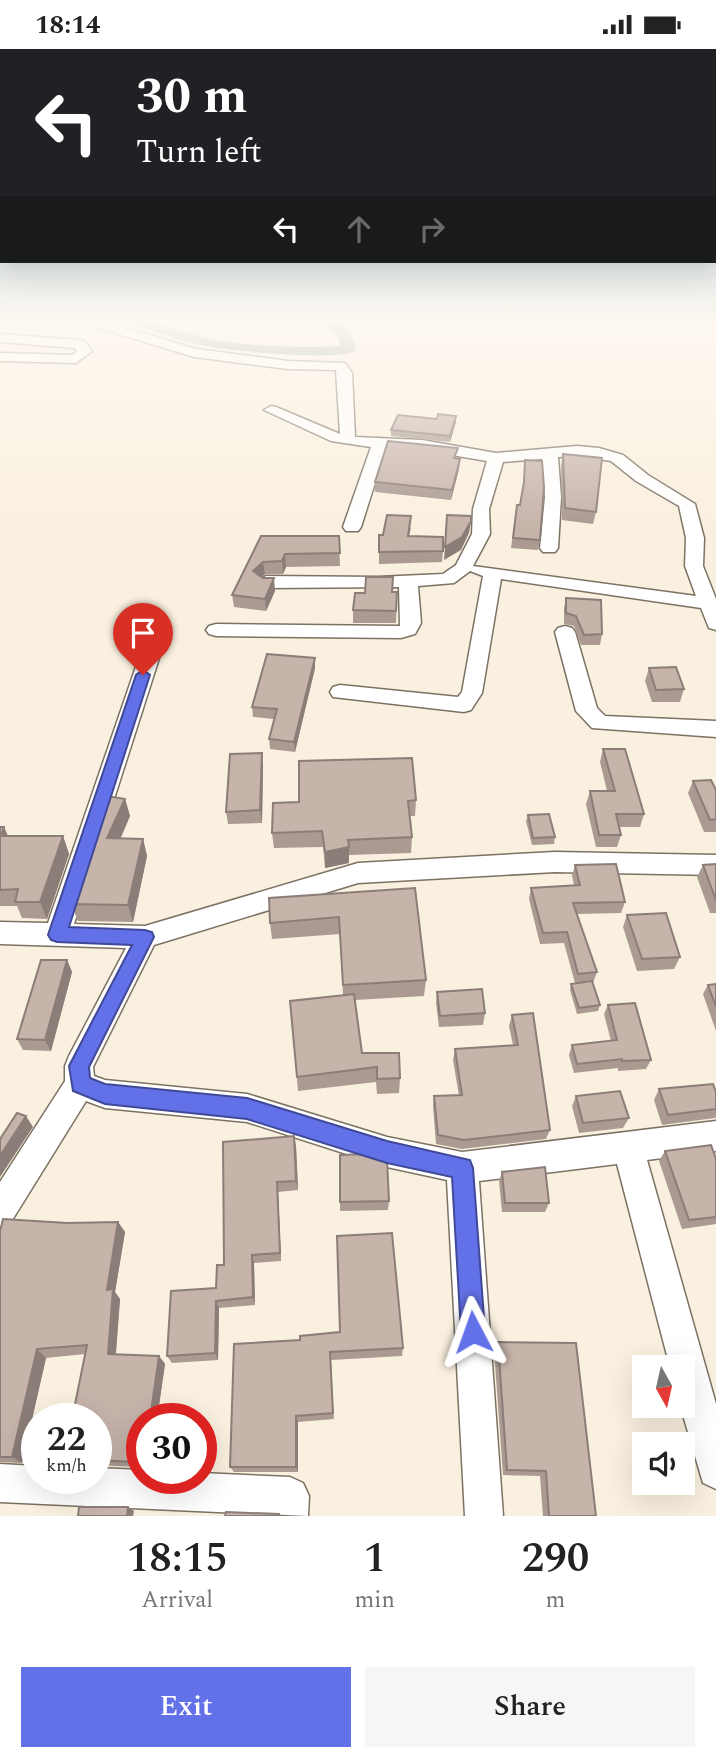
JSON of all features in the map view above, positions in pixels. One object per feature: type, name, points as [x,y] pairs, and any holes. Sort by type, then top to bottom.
[{"type":"street","points":[[346,390],[348,441]]},
{"type":"street","points":[[271,410],[348,441],[422,445],[496,458],[577,451],[617,458],[642,478],[687,504],[695,538],[694,566],[716,624]]},
{"type":"street","points":[[352,527],[381,442]]},
{"type":"street","points":[[549,548],[553,497],[550,453]]},
{"type":"street","points":[[266,582],[408,583],[448,579],[463,568],[481,534],[481,509],[496,458]]},
{"type":"street","points":[[463,568],[710,604]]},
{"type":"street","points":[[341,692],[464,705],[472,693],[493,572]]},
{"type":"street","points":[[216,630],[401,632],[408,630],[411,623],[408,583]]},
{"type":"street","points":[[565,632],[587,711],[600,723],[716,729]]},
{"type":"street","points":[[57,935],[152,649]]},
{"type":"street","points":[[0,933],[145,937],[358,873],[555,862],[716,865]]},
{"type":"street","points":[[0,1212],[80,1084],[79,1066],[145,937]]},
{"type":"street","points":[[80,1084],[105,1094],[247,1108],[387,1152],[462,1168],[716,1136]]},
{"type":"street","points":[[628,1148],[716,1470]]},
{"type":"street","points":[[462,1168],[484,1516]]},
{"type":"street","points":[[0,1483],[290,1496],[289,1516]]},
{"type":"building","points":[[438,414],[456,416],[450,436],[391,430],[398,415],[437,419]]},
{"type":"building","points":[[388,441],[458,448],[454,458],[460,459],[452,490],[375,482]]},
{"type":"building","points":[[563,454],[602,458],[596,512],[565,508]]},
{"type":"building","points":[[525,460],[542,461],[544,487],[540,540],[513,538],[517,505],[520,505],[524,482]]},
{"type":"building","points":[[387,515],[411,516],[408,536],[443,537],[443,551],[379,552],[379,535],[383,535]]},
{"type":"building","points":[[447,515],[471,516],[471,521],[462,537],[445,547]]},
{"type":"building","points":[[261,536],[339,536],[340,553],[285,554],[282,561],[263,562],[253,571],[263,578],[274,578],[265,599],[232,595]]},
{"type":"building","points":[[366,577],[393,577],[392,592],[397,592],[396,611],[353,610],[355,593],[365,593]]},
{"type":"building","points":[[566,598],[601,600],[602,634],[584,635],[576,616],[566,613]]},
{"type":"building","points":[[267,654],[315,658],[294,742],[269,739],[277,709],[252,707]]},
{"type":"building","points":[[676,667],[684,689],[656,690],[649,668]]},
{"type":"building","points":[[603,749],[625,749],[644,814],[616,814],[621,835],[599,835],[590,791],[615,791]]},
{"type":"building","points":[[262,753],[260,810],[226,812],[230,754]]},
{"type":"building","points":[[412,758],[416,800],[408,801],[412,837],[348,840],[349,847],[325,852],[322,831],[272,833],[273,803],[299,802],[299,761]]},
{"type":"building","points":[[711,780],[716,790],[716,819],[710,820],[693,781]]},
{"type":"building","points":[[107,796],[125,799],[107,838],[143,839],[128,905],[71,904]]},
{"type":"building","points":[[549,814],[555,837],[533,838],[528,815]]},
{"type":"building","points":[[0,827],[4,827],[1,836],[63,836],[40,902],[15,902],[18,889],[0,890]]},
{"type":"building","points":[[616,864],[625,902],[573,903],[597,972],[578,974],[567,932],[543,933],[531,888],[580,885],[575,865]]},
{"type":"building","points":[[716,864],[716,900],[703,865]]},
{"type":"building","points":[[415,888],[426,980],[343,985],[339,917],[270,923],[269,898]]},
{"type":"building","points":[[666,913],[680,957],[642,959],[627,915]]},
{"type":"building","points":[[41,960],[67,960],[45,1040],[17,1039]]},
{"type":"building","points":[[592,981],[600,1005],[579,1008],[571,984]]},
{"type":"building","points":[[716,984],[716,1007],[708,985]]},
{"type":"building","points":[[482,989],[485,1013],[440,1016],[437,992]]},
{"type":"building","points":[[354,994],[362,1053],[399,1053],[400,1078],[377,1079],[377,1067],[297,1077],[290,1001]]},
{"type":"building","points":[[635,1003],[651,1060],[622,1059],[577,1064],[572,1045],[617,1040],[608,1005]]},
{"type":"building","points":[[533,1013],[550,1130],[464,1140],[438,1135],[434,1096],[462,1095],[455,1049],[518,1045],[512,1015]]},
{"type":"building","points":[[713,1084],[716,1109],[668,1115],[659,1089]]},
{"type":"building","points":[[620,1091],[629,1118],[583,1123],[576,1096]]},
{"type":"building","points":[[17,1113],[26,1116],[0,1156],[0,1139]]},
{"type":"building","points":[[294,1136],[296,1181],[277,1182],[280,1253],[252,1255],[253,1297],[216,1301],[215,1353],[167,1356],[171,1291],[216,1288],[217,1265],[224,1265],[223,1142]]},
{"type":"building","points":[[711,1145],[716,1159],[716,1217],[689,1220],[665,1151]]},
{"type":"building","points":[[368,1154],[387,1160],[389,1201],[340,1202],[340,1155]]},
{"type":"building","points":[[545,1167],[549,1203],[505,1203],[502,1172]]},
{"type":"building","points":[[3,1219],[67,1223],[118,1222],[107,1290],[113,1289],[108,1354],[159,1356],[152,1403],[126,1403],[126,1462],[112,1461],[112,1403],[75,1403],[87,1345],[37,1349],[24,1403],[21,1403],[21,1418],[12,1457],[0,1457],[0,1231]]},
{"type":"building","points":[[392,1233],[403,1348],[330,1352],[333,1413],[296,1416],[296,1467],[230,1467],[234,1344],[300,1340],[300,1336],[340,1332],[337,1236]]},
{"type":"building","points":[[498,1342],[576,1343],[596,1516],[549,1516],[546,1471],[507,1470]]},
{"type":"building","points":[[79,1507],[128,1507],[127,1516],[78,1516]]},
{"type":"building","points":[[226,1512],[279,1514],[279,1516],[225,1516]]},
{"type":"route","points":[[143,675],[57,935],[145,937],[79,1066],[80,1084],[105,1094],[247,1108],[387,1152],[462,1168],[473,1332]]}]
